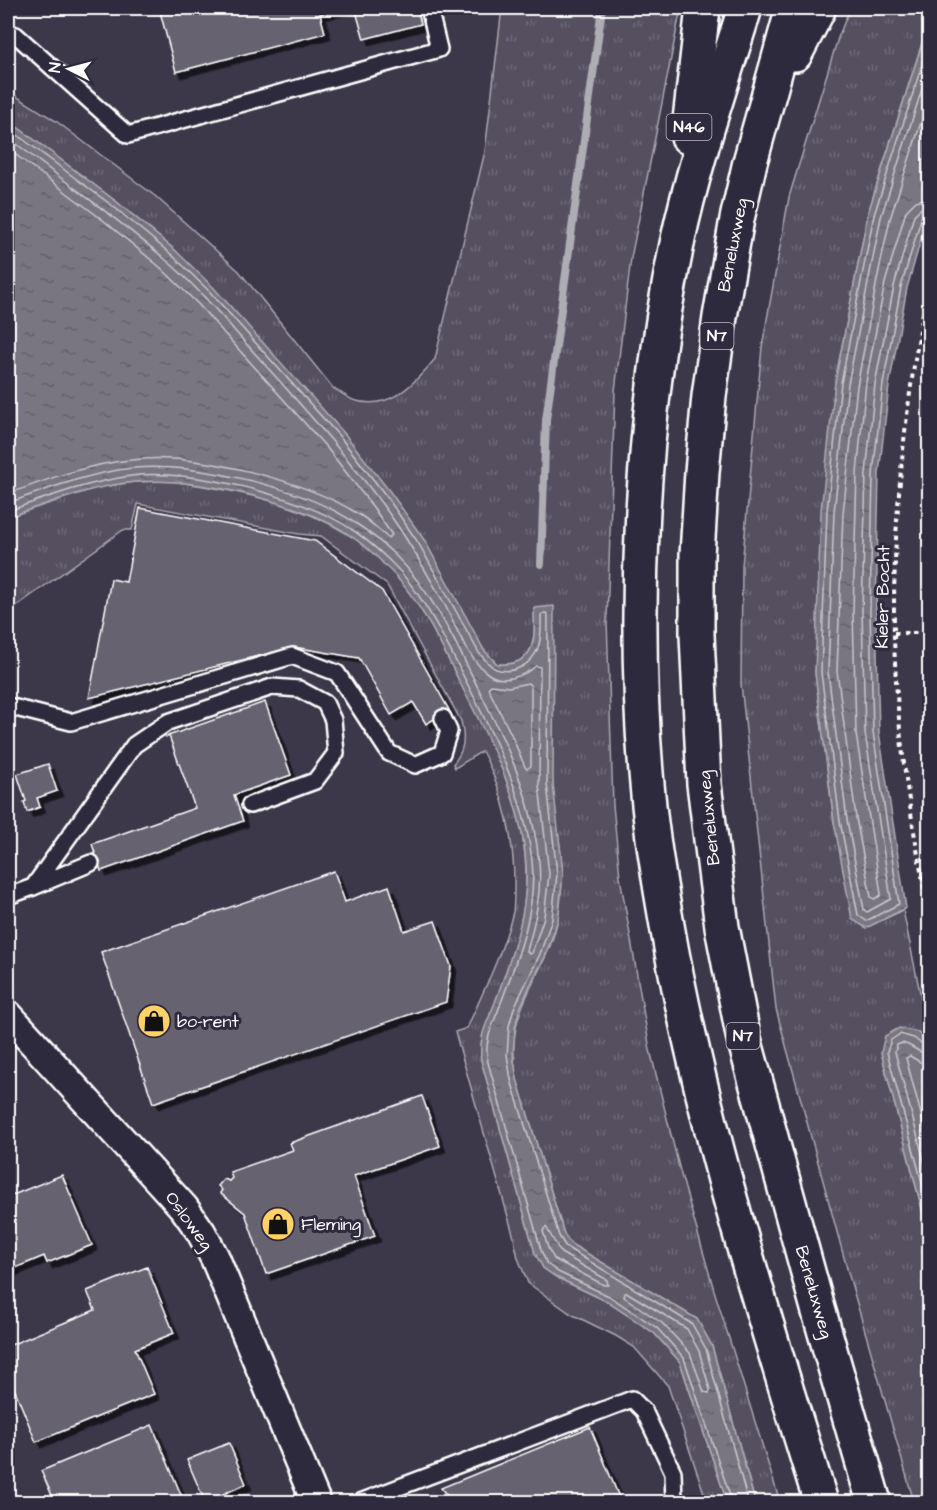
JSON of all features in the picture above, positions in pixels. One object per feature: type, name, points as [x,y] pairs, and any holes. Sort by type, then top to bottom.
[{"type":"highway","name":"N46","points":[[677,247],[703,8]]},
{"type":"highway","points":[[745,8],[696,164],[677,247],[658,358],[646,463],[641,649],[648,794],[658,873],[672,952],[705,1110],[821,1503]]},
{"type":"highway","name":"N7","points":[[761,120],[793,8]]},
{"type":"highway","name":"N7","points":[[761,120],[819,8]]},
{"type":"highway","name":"Beneluxweg","points":[[761,120],[737,219],[722,306],[709,396],[703,461],[697,555],[697,635],[704,784],[722,927],[743,1035],[874,1503]]},
{"type":"street","name":"Osloweg","points":[[8,1015],[184,1208],[201,1232],[216,1258],[316,1503]]},
{"type":"lane","points":[[8,32],[16,35],[128,135],[439,49],[429,8]]},
{"type":"lane","points":[[8,706],[71,722],[292,656],[337,673],[389,753],[415,765],[442,753],[449,731],[444,718]]},
{"type":"lane","points":[[33,887],[134,745],[168,722],[272,687],[299,689],[325,703],[333,720],[336,753],[315,781],[250,805]]},
{"type":"lane","points":[[8,896],[91,863]]},
{"type":"lane","points":[[360,1503],[384,1498],[632,1399],[644,1411],[673,1472],[674,1503]]},
{"type":"path","name":"Kieler Bocht","points":[[930,278],[909,403],[899,498],[894,633],[909,803],[930,917]]},
{"type":"path","points":[[919,340],[930,342]]},
{"type":"path","points":[[894,633],[930,633]]},
{"type":"green space","points":[[502,8],[681,8],[631,258],[615,391],[607,620],[613,805],[620,877],[650,1050],[680,1171],[714,1290],[780,1502],[755,1502],[712,1346],[697,1319],[571,1244],[564,1234],[517,1079],[514,1061],[515,1030],[524,1002],[553,938],[562,885],[562,859],[534,608],[533,640],[527,656],[510,664],[497,664],[176,251],[117,202],[8,120],[8,91],[56,121],[155,196],[239,271],[333,388],[353,400],[366,403],[378,402],[400,393],[435,359],[485,151]]},
{"type":"green space","points":[[720,8],[728,8],[719,36],[716,36]]},
{"type":"green space","points":[[850,8],[929,8],[929,26],[868,213],[835,382],[815,673],[834,822],[866,928],[903,910],[929,1036],[929,1043],[917,1032],[881,1052],[929,1236],[929,1502],[914,1502],[776,1009],[741,684],[742,566],[762,347],[789,197],[838,38]]},
{"type":"green space","points":[[169,481],[260,498],[305,512],[346,533],[366,547],[396,576],[419,606],[436,634],[497,758],[517,812],[523,839],[526,867],[521,922],[510,961],[483,1035],[481,1060],[535,1253],[543,1268],[556,1277],[606,1301],[654,1333],[680,1362],[727,1502],[707,1502],[668,1386],[634,1347],[571,1314],[528,1283],[518,1258],[455,1032],[467,1028],[493,971],[513,912],[513,853],[507,818],[496,783],[482,751],[455,768],[453,764],[463,744],[461,721],[387,585],[321,536],[299,534],[138,504],[132,530],[123,530],[8,612],[8,517],[96,488],[134,482]]},
{"type":"water","points":[[929,26],[929,211],[907,288],[889,386],[879,474],[876,611],[879,732],[906,908],[866,928],[852,919],[834,822],[815,673],[821,511],[835,382],[868,213]]},
{"type":"water","points":[[8,120],[117,202],[176,251],[214,288],[344,433],[391,493],[425,541],[484,650],[497,664],[510,664],[527,656],[533,640],[534,608],[554,606],[553,784],[563,873],[558,920],[545,957],[519,1011],[515,1028],[513,1055],[517,1079],[564,1234],[571,1244],[697,1319],[712,1346],[755,1502],[727,1502],[680,1362],[654,1333],[606,1301],[556,1277],[543,1268],[535,1253],[481,1060],[481,1041],[508,965],[525,898],[526,864],[519,818],[504,774],[485,732],[439,641],[409,592],[371,552],[348,534],[327,522],[274,502],[215,488],[159,481],[119,484],[70,496],[8,517]]},
{"type":"water","points":[[899,1028],[917,1032],[929,1043],[929,1236],[881,1052],[885,1036]]},
{"type":"building","points":[[159,8],[346,8],[320,14],[325,33],[176,72]]},
{"type":"building","points":[[355,8],[417,8],[421,24],[364,39]]},
{"type":"building","points":[[140,508],[315,541],[382,591],[449,710],[426,724],[413,702],[391,715],[359,658],[294,647],[89,698],[111,579],[126,582]]},
{"type":"building","points":[[265,702],[291,775],[234,795],[243,821],[101,871],[92,844],[195,808],[169,736],[165,737]]},
{"type":"building","points":[[48,764],[57,791],[37,798],[40,807],[27,812],[24,802],[26,801],[17,774]]},
{"type":"building","points":[[334,871],[345,902],[389,886],[404,931],[435,921],[451,966],[446,1002],[153,1103],[101,952]]},
{"type":"building","points":[[422,1096],[440,1146],[354,1176],[375,1236],[266,1274],[245,1213],[220,1193],[222,1190],[218,1186],[224,1179],[229,1181],[232,1178],[230,1172],[293,1150],[290,1143]]},
{"type":"building","points":[[62,1175],[92,1245],[47,1263],[44,1256],[8,1271],[8,1197]]},
{"type":"building","points":[[147,1267],[174,1333],[135,1349],[154,1394],[36,1442],[8,1373],[8,1346],[95,1310],[87,1291]]},
{"type":"building","points":[[152,1425],[184,1502],[55,1502],[41,1471]]},
{"type":"building","points":[[590,1427],[621,1502],[452,1502],[441,1488]]},
{"type":"building","points":[[229,1443],[246,1484],[205,1502],[187,1460]]},
{"type":"waterway","points":[[541,564],[546,420],[602,8]]},
{"type":"place","name":"bo-rent","points":[[154,1021]]},
{"type":"place","name":"Fleming","points":[[278,1224]]}]
